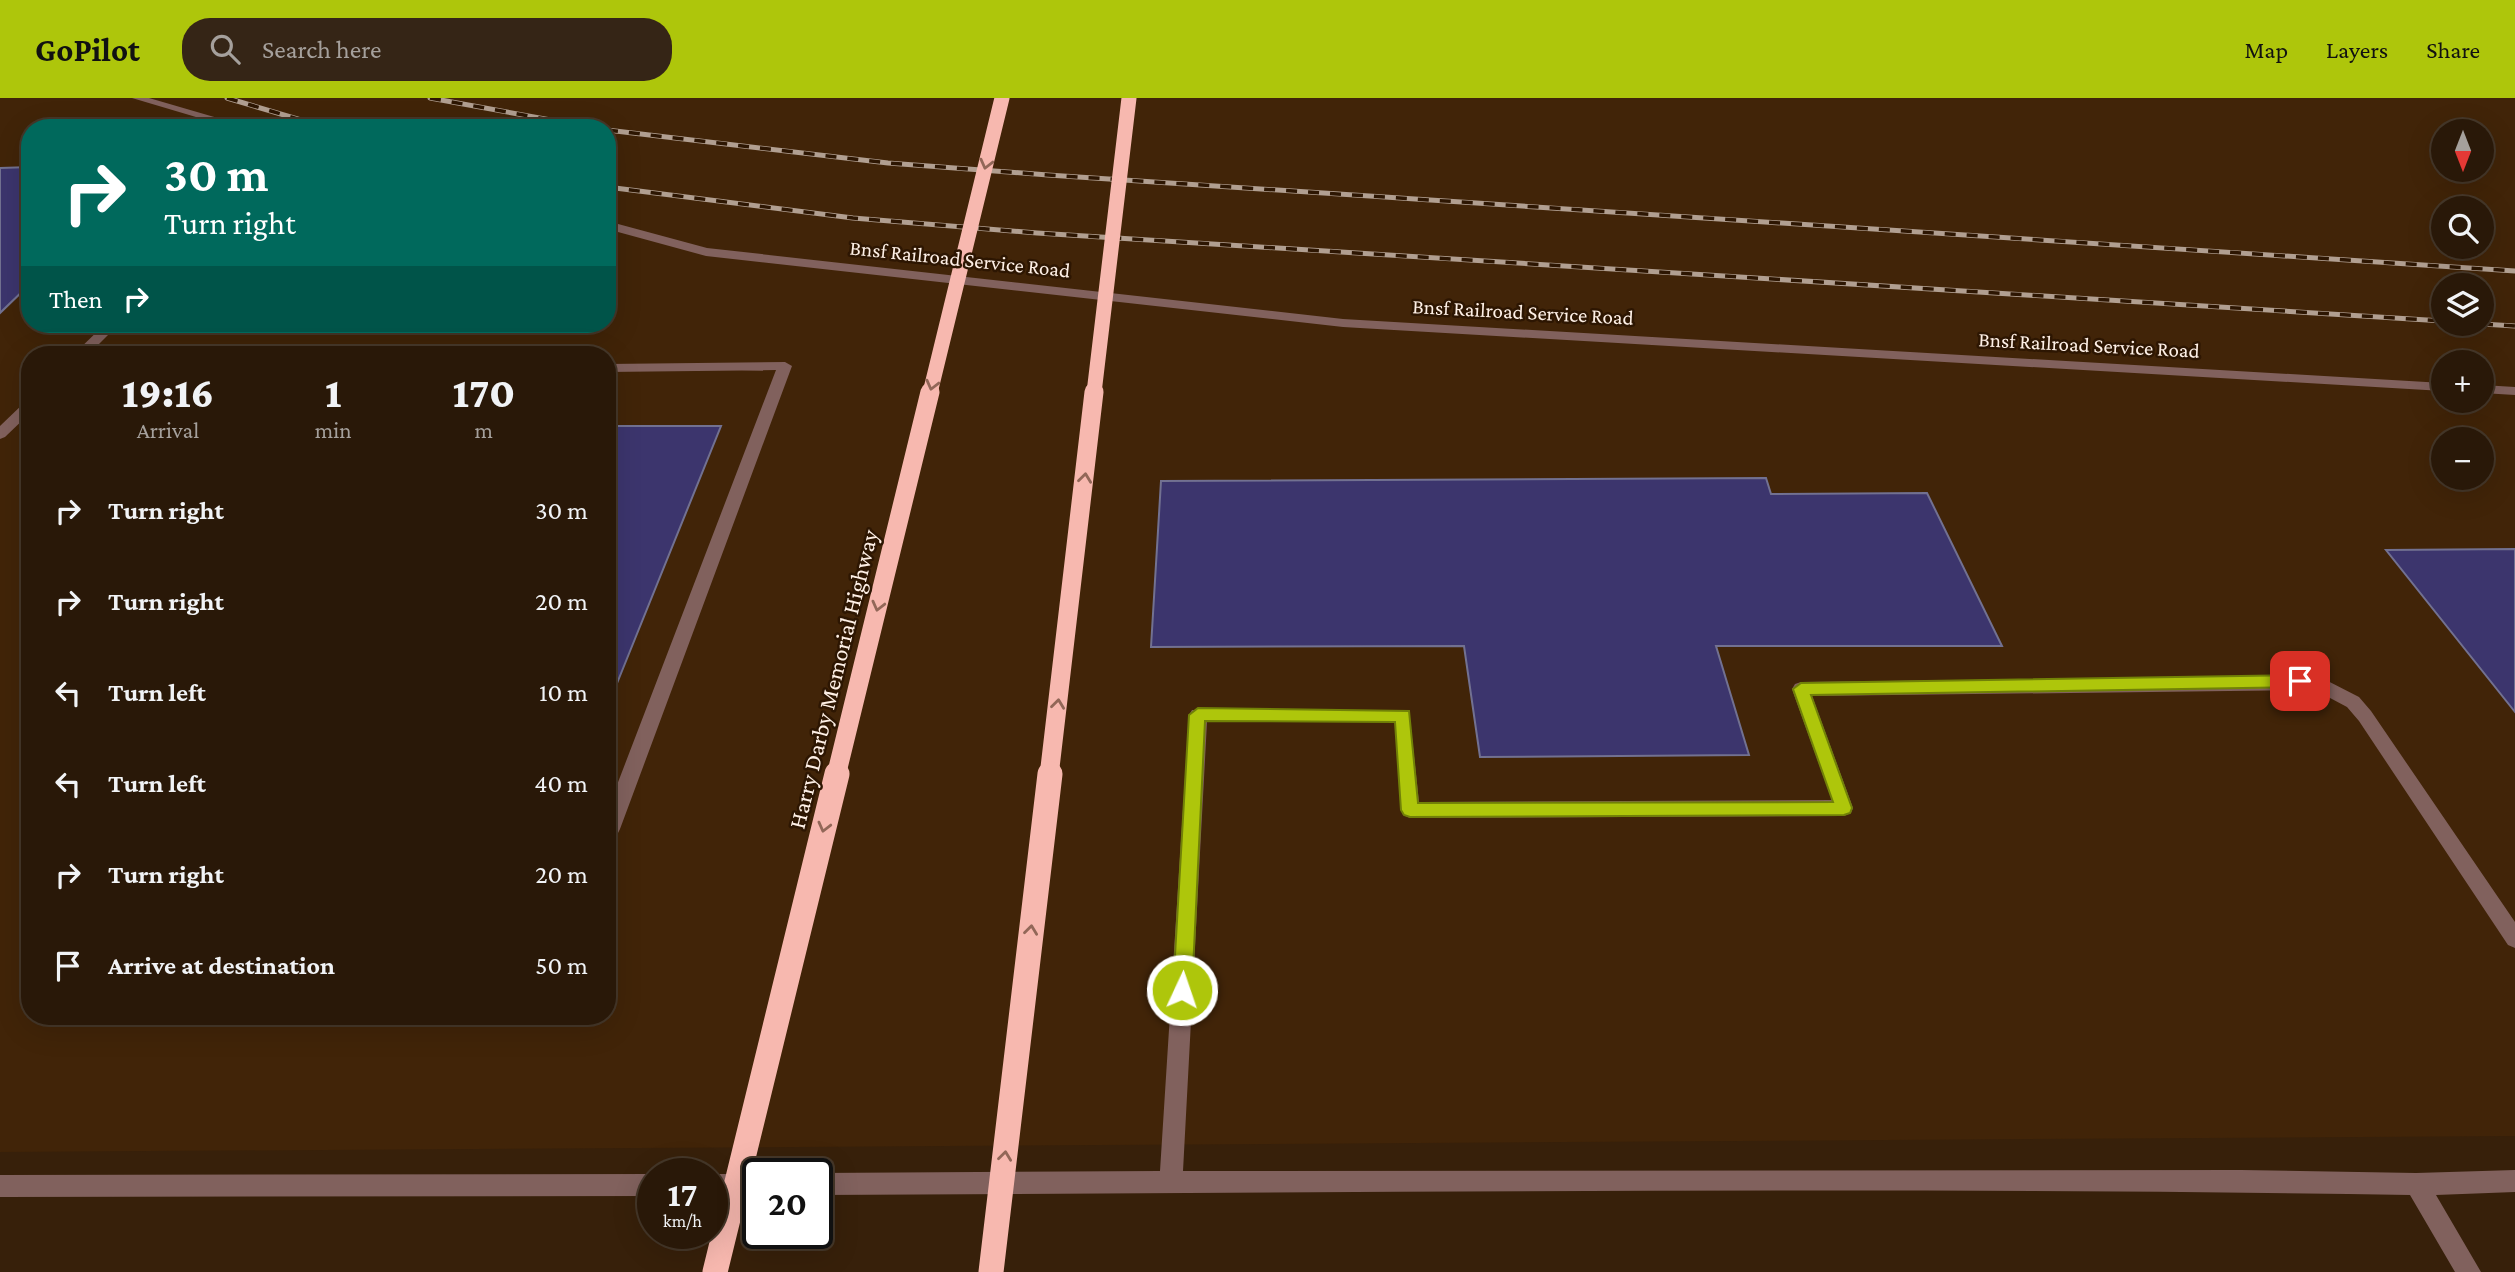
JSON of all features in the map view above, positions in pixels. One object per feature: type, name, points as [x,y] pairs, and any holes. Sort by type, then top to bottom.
[{"type":"highway","name":"Harry Darby Memorial Highway","points":[[715,1272],[1002,98]]},
{"type":"highway","points":[[991,1272],[1129,98]]},
{"type":"street","points":[[137,98],[214,119]]},
{"type":"street","name":"Bnsf Railroad Service Road","points":[[616,227],[706,252],[1343,323],[2431,386]]},
{"type":"street","points":[[89,346],[103,333]]},
{"type":"street","points":[[616,368],[785,366],[616,813]]},
{"type":"street","points":[[2494,390],[2515,391]]},
{"type":"street","points":[[0,434],[21,414]]},
{"type":"street","points":[[1171,1184],[1198,715],[1403,716],[1410,810],[1844,808],[1801,689],[2318,682],[2353,702],[2365,716],[2515,939]]},
{"type":"street","points":[[833,1184],[1446,1181],[2241,1181],[2416,1184],[2515,1181]]},
{"type":"street","points":[[2416,1184],[2469,1272]]},
{"type":"street","points":[[0,1186],[637,1185]]},
{"type":"shaded area","points":[[0,98],[2515,98],[2515,1136],[0,1152]]},
{"type":"building","points":[[21,167],[21,293],[0,313],[0,168]]},
{"type":"building","points":[[616,426],[721,426],[616,686]]},
{"type":"building","points":[[1766,478],[1771,494],[1927,493],[2002,646],[1716,646],[1749,755],[1480,757],[1464,646],[1151,647],[1161,481]]},
{"type":"building","points":[[2515,549],[2515,712],[2386,550]]},
{"type":"railway","points":[[227,98],[298,119]]},
{"type":"railway","points":[[430,98],[546,119]]},
{"type":"railway","points":[[616,131],[888,163],[1048,175],[2515,271]]},
{"type":"railway","points":[[616,188],[853,218],[1037,233],[2431,320]]},
{"type":"railway","points":[[2494,325],[2515,326]]},
{"type":"route","points":[[1182,990],[1198,715],[1403,716],[1410,810],[1844,808],[1801,689],[2300,681]]}]
